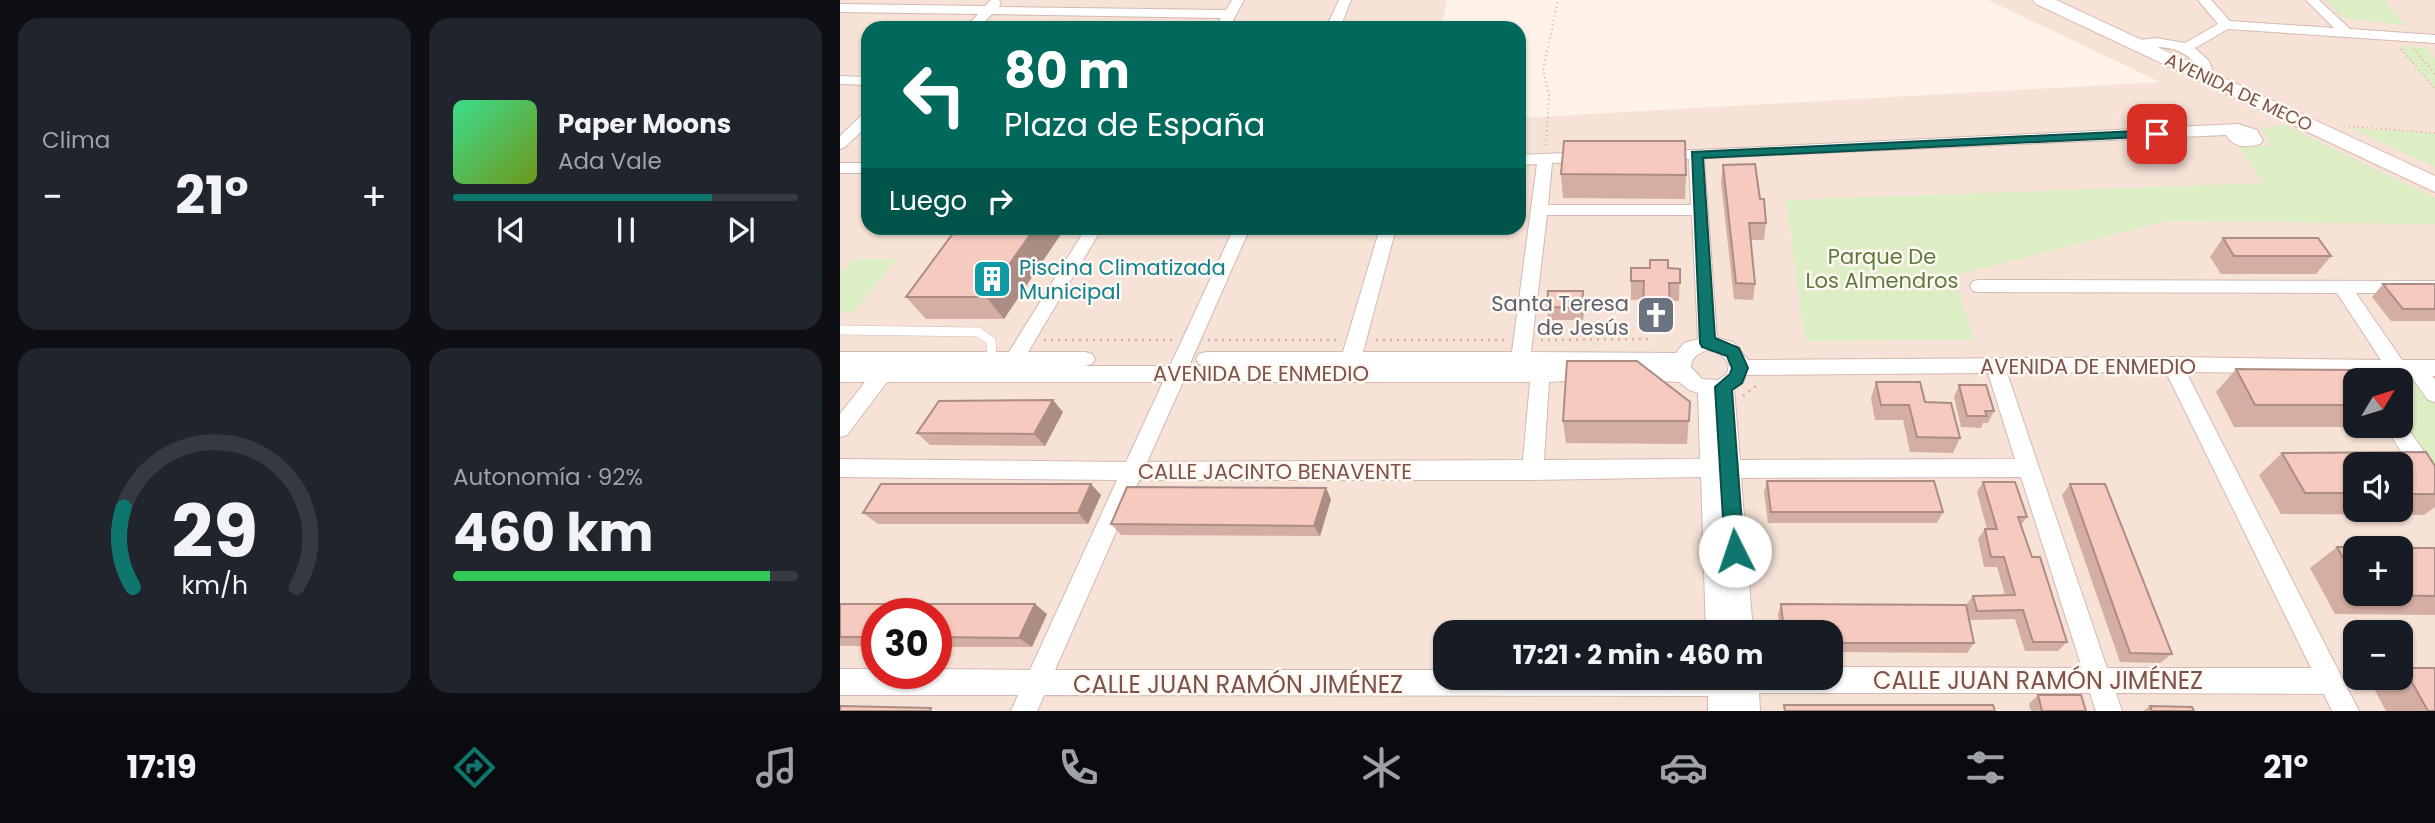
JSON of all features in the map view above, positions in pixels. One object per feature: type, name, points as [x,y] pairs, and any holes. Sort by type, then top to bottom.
[{"type":"street","points":[[1226,21],[1238,0]]},
{"type":"street","points":[[1336,21],[1345,0]]},
{"type":"street","name":"AVENIDA DE MECO","points":[[2042,0],[2435,185]]},
{"type":"street","points":[[2204,0],[2226,25]]},
{"type":"street","points":[[2312,0],[2346,33]]},
{"type":"street","points":[[840,8],[994,5],[1230,14]]},
{"type":"street","points":[[979,21],[994,5]]},
{"type":"street","points":[[2186,48],[2226,25],[2435,39]]},
{"type":"street","points":[[2137,44],[2164,41],[2186,48],[2204,64],[2205,69],[2200,74]]},
{"type":"street","points":[[840,80],[861,81]]},
{"type":"street","points":[[840,144],[861,124]]},
{"type":"street","points":[[1642,156],[2235,130]]},
{"type":"street","points":[[1696,154],[1708,343]]},
{"type":"street","points":[[1526,160],[1600,157]]},
{"type":"street","points":[[1521,359],[1545,159]]},
{"type":"street","points":[[840,169],[861,168]]},
{"type":"street","points":[[1540,211],[1698,210]]},
{"type":"street","points":[[1014,359],[1090,235]]},
{"type":"street","points":[[1024,711],[1239,235]]},
{"type":"street","points":[[1351,359],[1386,235]]},
{"type":"street","points":[[1979,285],[2435,287]]},
{"type":"street","points":[[2342,287],[2416,368],[2435,394]]},
{"type":"street","points":[[1718,620],[1719,469],[1724,391],[1736,378],[1740,368],[1733,352],[1717,344],[1708,343],[1691,348],[1682,367],[1693,384],[1724,391]]},
{"type":"street","name":"AVENIDA DE ENMEDIO","points":[[840,359],[1014,359],[1540,375],[1682,367]]},
{"type":"street","name":"AVENIDA DE ENMEDIO","points":[[840,374],[1351,359],[1521,359],[1682,367]]},
{"type":"street","points":[[2172,364],[2346,711]]},
{"type":"street","name":"AVENIDA DE ENMEDIO","points":[[1740,368],[2172,364],[2343,372]]},
{"type":"street","points":[[1995,366],[2109,711]]},
{"type":"street","points":[[840,429],[882,373]]},
{"type":"street","points":[[1533,471],[1540,375]]},
{"type":"street","points":[[2403,438],[2435,485]]},
{"type":"street","name":"CALLE JACINTO BENAVENTE","points":[[840,468],[1132,471],[2028,468]]},
{"type":"street","points":[[1719,469],[1739,620]]},
{"type":"street","name":"CALLE JUAN RAMÓN JIMÉNEZ","points":[[1843,680],[2331,681]]},
{"type":"street","name":"CALLE JUAN RAMÓN JIMÉNEZ","points":[[840,682],[1433,682]]},
{"type":"street","points":[[1721,711],[1728,690]]},
{"type":"street","points":[[1737,690],[1747,711]]},
{"type":"lane","points":[[840,330],[978,332],[991,341],[992,359]]},
{"type":"path","points":[[1545,159],[1549,95],[1542,70],[1558,0]]},
{"type":"path","points":[[2398,46],[2435,89]]},
{"type":"path","points":[[2412,46],[2435,74]]},
{"type":"path","points":[[2339,126],[2435,133]]},
{"type":"path","points":[[1724,391],[1760,383]]},
{"type":"shaded area","points":[[840,0],[1447,0],[1442,21],[861,21],[861,235],[1526,235],[1526,118],[2160,82],[1988,0],[2435,0],[2435,711],[840,711]]},
{"type":"green space","points":[[2325,0],[2384,0],[2407,26],[2344,18]]},
{"type":"green space","points":[[2398,46],[2427,48],[2435,58],[2435,89]]},
{"type":"green space","name":"Parque De Los Almendros","points":[[2285,125],[2435,198],[2435,224],[2166,221],[1954,276],[1975,340],[1805,341],[1786,200],[2264,183],[2240,148],[2271,145],[2262,128]]},
{"type":"green space","points":[[2350,128],[2435,133],[2435,167]]},
{"type":"green space","points":[[853,259],[897,259],[854,312],[840,312],[840,275]]},
{"type":"green space","points":[[2413,374],[2435,404],[2435,476],[2410,438],[2413,438]]},
{"type":"building","points":[[1564,141],[1685,141],[1686,175],[1561,174]]},
{"type":"building","points":[[1755,164],[1760,199],[1764,199],[1766,223],[1749,223],[1755,284],[1736,283],[1723,165]]},
{"type":"building","points":[[952,235],[1030,235],[986,297],[906,297]]},
{"type":"building","points":[[2223,238],[2318,238],[2331,256],[2234,256]]},
{"type":"building","points":[[1650,260],[1668,260],[1668,268],[1680,269],[1680,283],[1669,283],[1670,310],[1643,310],[1644,281],[1631,281],[1631,268],[1650,268]]},
{"type":"building","points":[[2383,284],[2435,284],[2435,309],[2403,309]]},
{"type":"building","points":[[1548,291],[1583,291],[1582,308],[1547,307]]},
{"type":"building","points":[[1567,361],[1637,361],[1690,402],[1689,421],[1563,421]]},
{"type":"building","points":[[2236,369],[2343,370],[2343,405],[2255,405]]},
{"type":"building","points":[[1876,382],[1920,382],[1925,402],[1951,403],[1960,438],[1917,437],[1909,405],[1881,405]]},
{"type":"building","points":[[1959,385],[1986,385],[1994,411],[1985,411],[1987,416],[1967,416]]},
{"type":"building","points":[[1053,400],[1034,434],[917,433],[939,401]]},
{"type":"building","points":[[2413,452],[2426,452],[2435,466],[2435,494],[2413,494]]},
{"type":"building","points":[[2282,453],[2343,453],[2343,493],[2305,493]]},
{"type":"building","points":[[1767,481],[1934,481],[1943,512],[1771,512]]},
{"type":"building","points":[[1983,482],[2015,482],[2027,517],[2018,517],[2032,557],[2040,557],[2067,642],[2033,642],[2023,610],[1977,611],[1973,596],[2015,595],[2004,557],[1991,557],[1985,529],[1997,529]]},
{"type":"building","points":[[881,484],[1091,484],[1078,513],[863,513]]},
{"type":"building","points":[[2070,484],[2105,484],[2172,654],[2130,653]]},
{"type":"building","points":[[1127,487],[1326,488],[1314,526],[1111,524]]},
{"type":"building","points":[[2337,547],[2343,547],[2343,558]]},
{"type":"building","points":[[2413,548],[2435,548],[2435,596],[2413,596]]},
{"type":"building","points":[[840,604],[861,604],[861,637],[840,637]]},
{"type":"building","points":[[952,604],[1035,604],[1019,638],[952,637]]},
{"type":"building","points":[[1781,604],[1966,605],[1974,643],[1843,643],[1843,620],[1783,620]]},
{"type":"building","points":[[2413,668],[2435,668],[2435,711],[2428,711],[2413,684]]},
{"type":"building","points":[[2038,695],[2081,695],[2086,711],[2042,711]]},
{"type":"building","points":[[1784,705],[1993,705],[1995,711],[1785,711]]},
{"type":"building","points":[[840,706],[931,708],[930,711],[840,711]]},
{"type":"building","points":[[2150,706],[2192,707],[2194,711],[2152,711]]},
{"type":"place","name":"Piscina Climatizada Municipal","points":[[992,279]]},
{"type":"place","name":"Santa Teresa de Jesús","points":[[1656,315]]},
{"type":"route","points":[[1735,551],[1724,387],[1731,384],[1740,368],[1733,352],[1726,347],[1708,343],[1696,154],[2157,134]]}]
